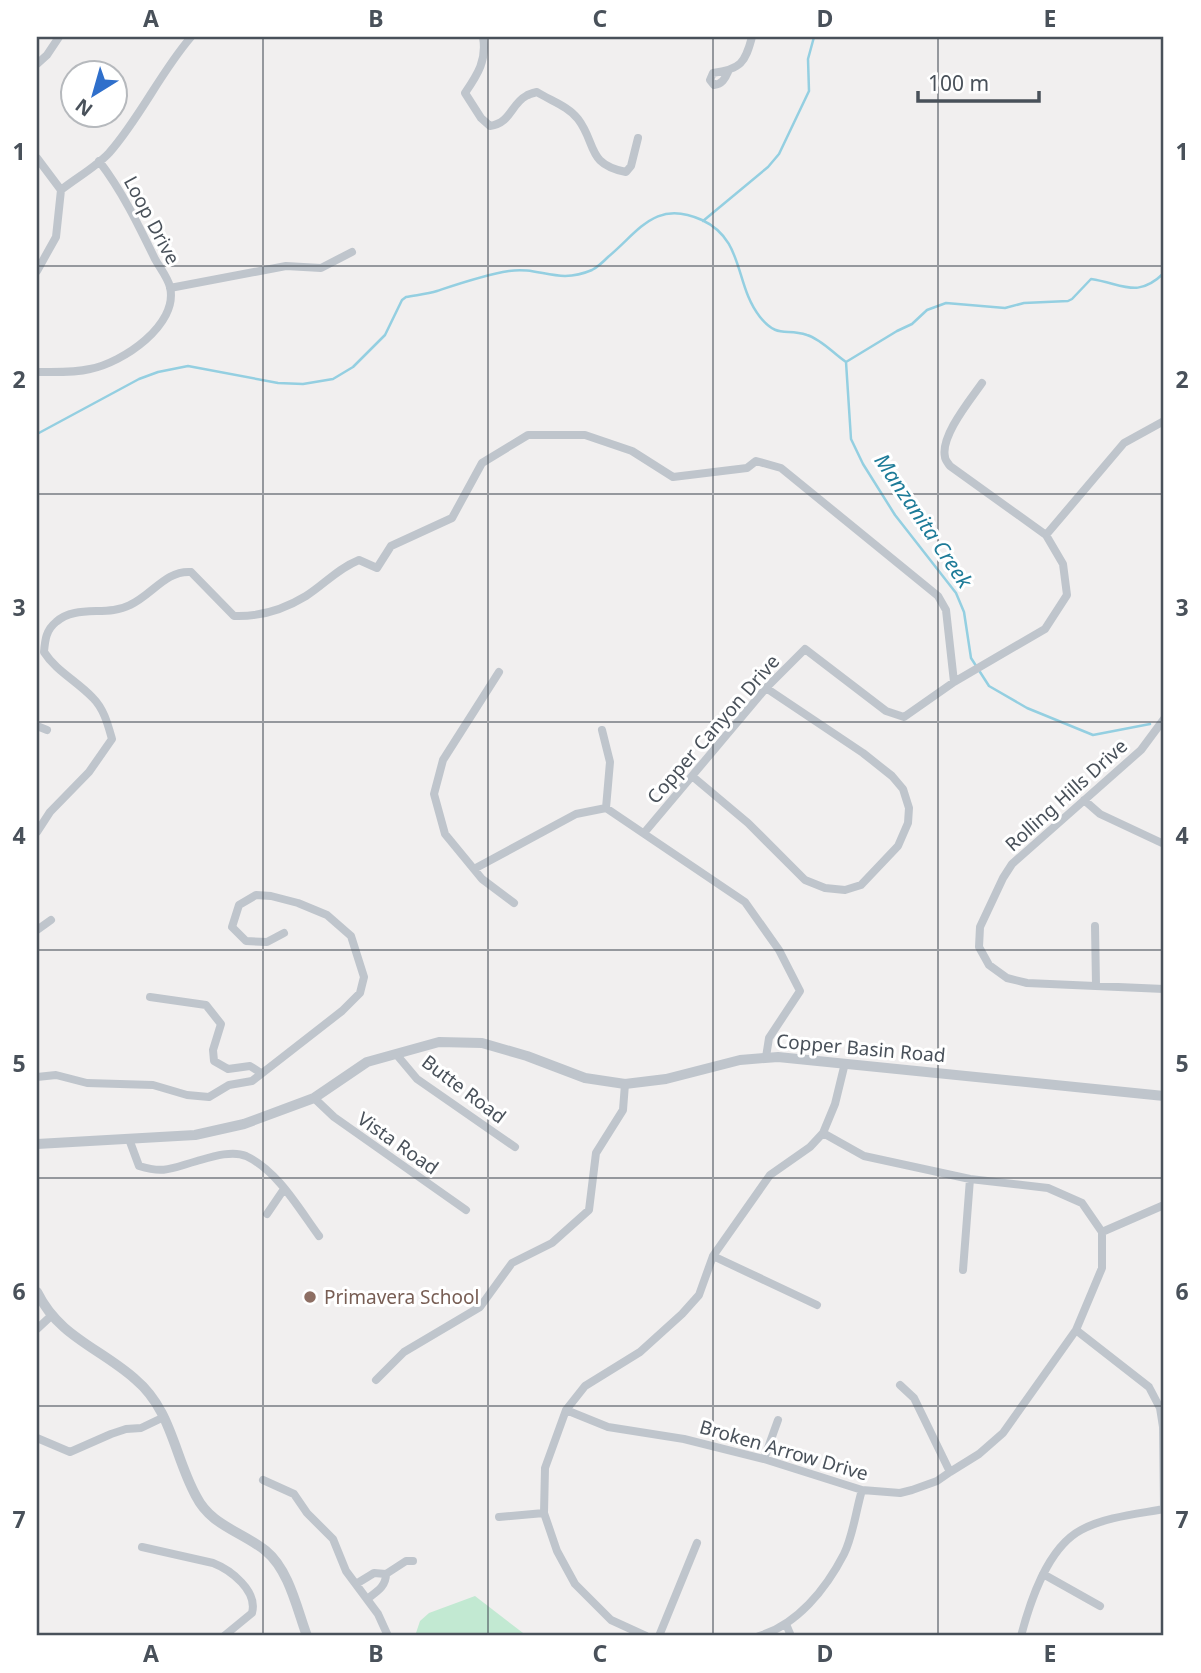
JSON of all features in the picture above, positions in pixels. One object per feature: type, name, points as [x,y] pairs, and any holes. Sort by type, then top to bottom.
[{"type":"street","points":[[37,64],[59,37]]},
{"type":"street","points":[[61,190],[108,155],[167,66],[191,37]]},
{"type":"street","points":[[483,37],[485,50],[482,68],[465,93],[481,118],[490,126],[498,125],[512,114],[523,97],[537,92],[569,108],[580,121],[597,158],[614,169],[626,172],[632,166],[638,138]]},
{"type":"street","points":[[728,72],[746,59],[752,37]]},
{"type":"street","points":[[37,158],[61,190],[56,237],[37,271]]},
{"type":"street","name":"Loop Drive","points":[[37,372],[92,369],[121,358],[162,324],[168,310],[170,288],[118,186],[99,161]]},
{"type":"street","points":[[170,288],[286,266],[321,268],[352,252]]},
{"type":"street","points":[[982,383],[947,440],[944,456],[950,466],[1046,535],[1124,443],[1164,421]]},
{"type":"street","points":[[37,832],[50,813],[89,772],[112,739],[105,717],[94,699],[51,662],[44,652],[46,634],[57,621],[76,612],[108,612],[130,606],[178,571],[191,572],[234,616],[250,617],[271,613],[306,596],[342,567],[359,560],[377,568],[391,546],[453,518],[482,463],[528,435],[585,435],[632,451],[673,477],[747,468],[757,461],[781,468],[938,596],[946,610],[954,682]]},
{"type":"street","name":"Copper Canyon Drive","points":[[644,833],[766,688],[805,649],[886,712],[904,717],[954,682],[1045,629],[1066,595],[1063,564],[1046,535]]},
{"type":"street","points":[[499,672],[443,760],[434,794],[445,834],[482,880],[514,903]]},
{"type":"street","points":[[692,776],[748,822],[805,880],[825,888],[845,890],[861,885],[898,846],[908,823],[909,807],[903,789],[892,776],[863,753],[766,688]]},
{"type":"street","name":"Rolling Hills Drive","points":[[1164,719],[1140,750],[1012,864],[980,927],[979,947],[989,965],[1007,978],[1027,983],[1164,989]]},
{"type":"street","points":[[37,726],[47,730]]},
{"type":"street","points":[[601,730],[610,762],[606,808]]},
{"type":"street","points":[[1084,800],[1100,814],[1164,844]]},
{"type":"street","points":[[474,869],[576,814],[606,808],[745,902],[779,950],[800,991],[769,1038],[766,1058]]},
{"type":"street","points":[[37,1077],[56,1074],[87,1083],[153,1085],[187,1095],[209,1097],[229,1086],[252,1081],[342,1011],[360,993],[364,977],[351,936],[327,915],[271,896],[256,895],[239,905],[232,927],[246,941],[267,942],[284,933]]},
{"type":"street","points":[[37,930],[51,920]]},
{"type":"street","points":[[1096,926],[1097,985]]},
{"type":"street","points":[[150,997],[206,1005],[221,1024],[213,1051],[215,1061],[228,1069],[250,1066],[261,1073]]},
{"type":"street","name":"Copper Basin Road","points":[[37,1144],[195,1135],[244,1124],[314,1098],[367,1062],[439,1042],[482,1043],[527,1056],[585,1078],[625,1084],[666,1079],[740,1060],[766,1058],[845,1063],[1164,1096]]},
{"type":"street","name":"Butte Road","points":[[396,1054],[418,1079],[515,1147]]},
{"type":"street","points":[[646,1636],[611,1619],[575,1584],[556,1551],[544,1513],[545,1468],[566,1409],[585,1386],[640,1352],[682,1314],[699,1295],[713,1256],[770,1175],[810,1147],[823,1133],[835,1104],[845,1063]]},
{"type":"street","points":[[376,1380],[404,1352],[480,1307],[512,1263],[552,1243],[589,1210],[596,1153],[622,1110],[625,1084]]},
{"type":"street","name":"Vista Road","points":[[314,1098],[334,1117],[466,1210]]},
{"type":"street","points":[[823,1133],[864,1156],[970,1179],[1048,1188],[1082,1203],[1102,1233],[1164,1205]]},
{"type":"street","points":[[129,1139],[139,1166],[159,1172],[219,1155],[244,1155],[284,1189],[319,1236]]},
{"type":"street","points":[[963,1270],[970,1179]]},
{"type":"street","points":[[267,1214],[284,1189]]},
{"type":"street","name":"Broken Arrow Drive","points":[[566,1409],[608,1427],[684,1439],[764,1459],[862,1490],[900,1493],[937,1480],[979,1454],[1003,1433],[1076,1330],[1101,1268],[1102,1233]]},
{"type":"street","points":[[713,1256],[817,1305]]},
{"type":"street","points":[[37,1292],[51,1316],[68,1332],[136,1379],[157,1402],[195,1495],[207,1513],[266,1552],[281,1567],[307,1636]]},
{"type":"street","points":[[37,1329],[51,1316]]},
{"type":"street","points":[[1021,1636],[1043,1574],[1057,1552],[1078,1531],[1096,1523],[1164,1509],[1164,1427],[1160,1408],[1149,1387],[1076,1330]]},
{"type":"street","points":[[900,1385],[914,1398],[950,1472]]},
{"type":"street","points":[[37,1438],[70,1452],[111,1434],[141,1428],[164,1417]]},
{"type":"street","points":[[764,1459],[778,1420]]},
{"type":"street","points":[[263,1480],[294,1494],[307,1513],[332,1539],[346,1571],[378,1614],[388,1636]]},
{"type":"street","points":[[759,1636],[786,1624],[804,1609],[845,1553],[862,1490]]},
{"type":"street","points":[[499,1517],[544,1513]]},
{"type":"street","points":[[659,1636],[697,1543]]},
{"type":"street","points":[[142,1547],[212,1563],[223,1567],[241,1582],[254,1603],[254,1609],[225,1636]]},
{"type":"street","points":[[356,1584],[374,1573],[386,1574],[406,1561],[413,1561]]},
{"type":"street","points":[[367,1599],[380,1589],[386,1581],[386,1574]]},
{"type":"street","points":[[1043,1574],[1100,1606]]},
{"type":"street","points":[[786,1624],[791,1636]]},
{"type":"green space","points":[[475,1596],[527,1636],[415,1636],[420,1621],[429,1613]]},
{"type":"waterway","points":[[703,221],[768,167],[779,154],[809,91],[808,59],[814,37]]},
{"type":"waterway","name":"Manzanita Creek","points":[[37,434],[139,379],[188,366],[278,383],[303,384],[333,379],[353,367],[385,335],[406,297],[509,271],[559,276],[580,274],[598,266],[650,220],[660,215],[686,214],[702,220],[726,239],[752,304],[766,324],[777,331],[812,337],[846,362],[851,439],[863,464],[895,515],[956,593],[964,612],[971,658],[989,686],[1027,708],[1093,735],[1150,724]]},
{"type":"waterway","points":[[846,362],[912,324],[927,310],[946,303],[1005,308],[1024,303],[1068,301],[1091,279],[1138,288],[1146,286],[1164,273]]},
{"type":"place","name":"Primavera School","points":[[310,1297]]}]
